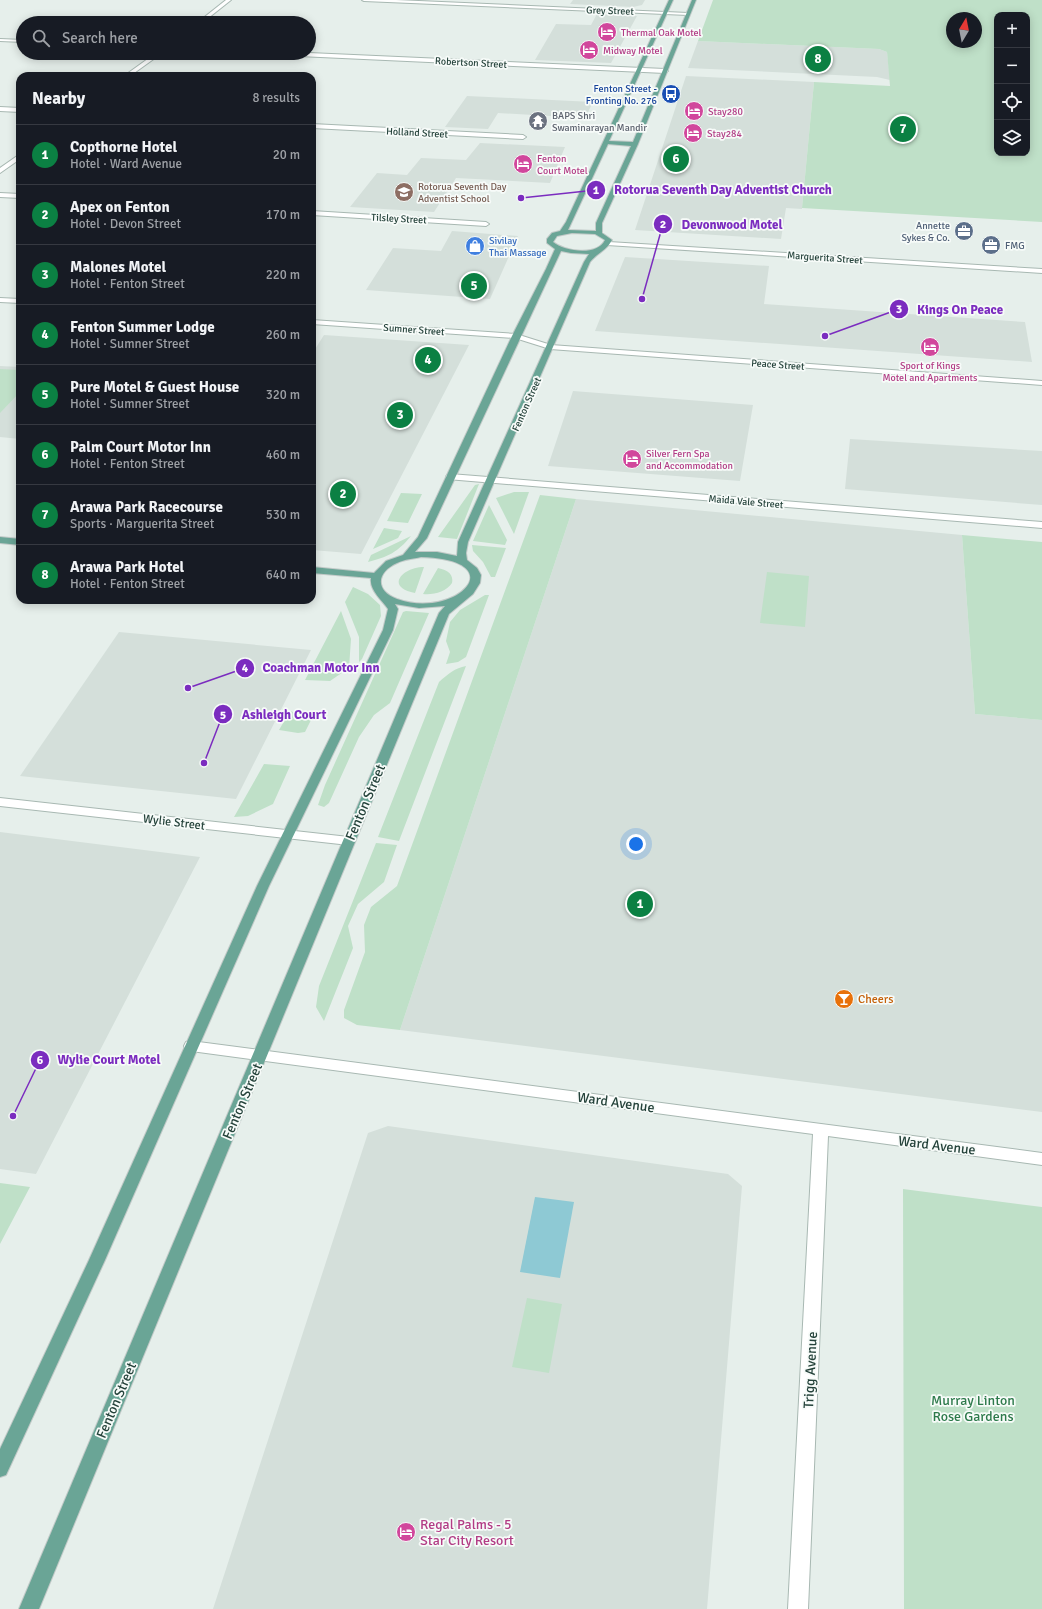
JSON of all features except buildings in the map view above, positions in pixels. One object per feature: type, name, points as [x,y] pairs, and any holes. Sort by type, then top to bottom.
[{"type":"main road","points":[[562,232],[569,222],[671,0]]},
{"type":"main road","points":[[599,234],[599,223],[602,215],[635,144],[694,0]]},
{"type":"main road","points":[[605,142],[635,144]]},
{"type":"main road","points":[[584,231],[599,234],[608,238],[609,244],[599,250],[577,252],[558,249],[549,242],[550,238],[562,232],[584,231]]},
{"type":"main road","points":[[407,556],[422,538],[516,336],[550,269],[558,249]]},
{"type":"main road","name":"Fenton Street","points":[[29,1609],[444,613],[473,587],[476,579],[474,572],[470,566],[463,562],[462,553],[464,542],[587,262],[592,255],[599,250]]},
{"type":"main road","points":[[0,540],[16,542]]},
{"type":"main road","points":[[0,1469],[97,1260],[263,886],[290,834],[388,630],[393,609],[378,590],[374,582],[376,576],[386,565],[407,556],[421,554],[436,555],[453,558],[463,562]]},
{"type":"main road","points":[[316,570],[376,576]]},
{"type":"main road","points":[[384,596],[401,603],[415,605],[441,604],[460,598]]},
{"type":"street","points":[[208,16],[229,0]]},
{"type":"street","name":"Grey Street","points":[[364,0],[688,14]]},
{"type":"street","points":[[0,40],[16,41]]},
{"type":"street","name":"Robertson Street","points":[[316,55],[665,71]]},
{"type":"street","points":[[133,72],[149,60]]},
{"type":"street","points":[[0,109],[16,110]]},
{"type":"street","name":"Holland Street","points":[[316,126],[523,138]]},
{"type":"street","points":[[0,171],[16,159]]},
{"type":"street","points":[[0,195],[16,196]]},
{"type":"street","name":"Tilsley Street","points":[[316,213],[486,224]]},
{"type":"street","name":"Marguerita Street","points":[[609,244],[1042,271]]},
{"type":"street","points":[[0,300],[16,301]]},
{"type":"street","name":"Sumner Street","points":[[316,322],[516,336]]},
{"type":"street","name":"Peace Street","points":[[516,336],[550,347],[1042,383]]},
{"type":"street","name":"Maida Vale Street","points":[[450,477],[1042,525]]},
{"type":"street","name":"Wylie Street","points":[[0,802],[349,841]]},
{"type":"street","name":"Ward Avenue","points":[[191,1046],[1042,1159]]},
{"type":"street","name":"Trigg Avenue","points":[[798,1609],[821,1130]]},
{"type":"shaded area","points":[[573,0],[645,0],[642,5],[633,7],[570,4]]},
{"type":"shaded area","points":[[597,14],[637,16],[611,63],[535,60],[556,24],[591,25]]},
{"type":"shaded area","points":[[698,41],[879,49],[887,52],[890,80],[877,77],[688,68]]},
{"type":"shaded area","points":[[686,76],[814,82],[802,209],[786,208],[781,239],[635,230]]},
{"type":"shaded area","points":[[467,96],[593,102],[585,118],[498,113],[488,129],[445,127]]},
{"type":"shaded area","points":[[480,143],[565,147],[550,183],[456,178],[434,212],[350,207],[377,173],[407,175],[421,158],[466,160]]},
{"type":"shaded area","points":[[452,231],[518,236],[490,299],[366,290],[393,248],[441,251]]},
{"type":"shaded area","points":[[625,257],[769,266],[764,304],[1025,322],[1032,362],[595,331]]},
{"type":"shaded area","points":[[324,335],[469,345],[361,554],[316,550],[316,348]]},
{"type":"shaded area","points":[[0,366],[16,367],[16,439],[0,437]]},
{"type":"shaded area","points":[[573,391],[753,405],[740,481],[548,466]]},
{"type":"shaded area","points":[[850,439],[1042,451],[1042,505],[845,489]]},
{"type":"shaded area","points":[[576,499],[962,535],[975,714],[1042,720],[1042,1112],[400,1030]]},
{"type":"shaded area","points":[[119,632],[311,650],[236,799],[20,776]]},
{"type":"shaded area","points":[[0,832],[200,857],[36,1174],[0,1169]]},
{"type":"shaded area","points":[[388,1126],[728,1174],[742,1186],[707,1609],[213,1609],[368,1133]]},
{"type":"green space","points":[[713,0],[1042,0],[1042,222],[802,208],[814,82],[890,86],[887,52],[879,49],[698,41]]},
{"type":"green space","points":[[0,369],[16,370],[16,396],[0,413]]},
{"type":"green space","points":[[479,484],[457,539],[438,537],[475,485]]},
{"type":"green space","points":[[514,492],[529,492],[514,534],[496,498]]},
{"type":"green space","points":[[401,493],[422,494],[408,523],[387,521]]},
{"type":"green space","points":[[540,495],[576,499],[400,1030],[357,1025],[344,1018],[344,1010],[365,952],[364,925],[371,907],[397,886]]},
{"type":"green space","points":[[489,505],[507,540],[505,545],[473,541]]},
{"type":"green space","points":[[384,528],[402,531],[398,538],[373,549]]},
{"type":"green space","points":[[962,535],[1042,542],[1042,720],[975,714]]},
{"type":"green space","points":[[411,536],[397,550],[381,558],[368,562],[371,555]]},
{"type":"green space","points":[[472,545],[506,548],[495,577],[491,577],[483,562],[473,551]]},
{"type":"green space","points":[[424,567],[415,593],[400,586],[400,578],[409,570]]},
{"type":"green space","points":[[438,568],[451,574],[452,583],[446,589],[439,592],[423,594]]},
{"type":"green space","points":[[767,572],[809,576],[805,627],[760,623]]},
{"type":"green space","points":[[353,587],[368,594],[380,605],[381,616],[362,659],[359,662],[359,637],[345,602]]},
{"type":"green space","points":[[485,595],[489,595],[466,657],[458,662],[446,664],[450,652],[446,641],[450,622],[460,610]]},
{"type":"green space","points":[[341,611],[351,639],[349,668],[330,681],[305,680]]},
{"type":"green space","points":[[403,612],[429,613],[390,703],[374,715],[359,737],[329,803],[324,807],[318,805],[325,785]]},
{"type":"green space","points":[[466,666],[399,841],[378,837],[439,682],[445,676],[458,668]]},
{"type":"green space","points":[[290,711],[312,718],[305,732],[298,733],[279,730]]},
{"type":"green space","points":[[264,764],[290,766],[273,804],[248,816],[234,817]]},
{"type":"green space","points":[[376,843],[397,845],[384,882],[358,904],[348,926],[353,948],[324,1021],[316,1007],[319,986]]},
{"type":"green space","points":[[0,1183],[30,1187],[0,1244]]},
{"type":"green space","name":"Murray Linton Rose Gardens","points":[[903,1189],[1042,1207],[1042,1609],[904,1609]]},
{"type":"green space","points":[[527,1298],[562,1304],[549,1373],[512,1367]]},
{"type":"water","points":[[535,1197],[574,1202],[560,1278],[520,1272]]},
{"type":"place","name":"Thermal Oak Motel","points":[[607,32]]},
{"type":"place","name":"Midway Motel","points":[[589,50]]},
{"type":"place","name":"Arawa Park Hotel","points":[[818,59]]},
{"type":"place","name":"Fenton Street - Fronting No. 276","points":[[671,94]]},
{"type":"place","name":"Stay280","points":[[694,111]]},
{"type":"place","name":"BAPS Shri Swaminarayan Mandir","points":[[538,121]]},
{"type":"place","name":"Arawa Park Racecourse","points":[[903,129]]},
{"type":"place","name":"Stay284","points":[[693,133]]},
{"type":"place","name":"Palm Court Motor Inn","points":[[676,159]]},
{"type":"place","name":"Fenton Court Motel","points":[[523,164]]},
{"type":"place","name":"Rotorua Seventh Day Adventist School","points":[[404,192]]},
{"type":"place","name":"Rotorua Seventh Day Adventist Church","points":[[521,198]]},
{"type":"place","name":"Annette Sykes & Co.","points":[[964,231]]},
{"type":"place","name":"FMG","points":[[991,245]]},
{"type":"place","name":"Sivilay Thai Massage","points":[[475,246]]},
{"type":"place","name":"Pure Motel & Guest House","points":[[474,286]]},
{"type":"place","name":"Devonwood Motel","points":[[642,299]]},
{"type":"place","name":"Kings On Peace","points":[[825,336]]},
{"type":"place","name":"Sport of Kings Motel and Apartments","points":[[930,347]]},
{"type":"place","name":"Fenton Summer Lodge","points":[[428,360]]},
{"type":"place","name":"Malones Motel","points":[[400,415]]},
{"type":"place","name":"Silver Fern Spa and Accommodation","points":[[632,459]]},
{"type":"place","name":"Apex on Fenton","points":[[343,494]]},
{"type":"place","name":"Coachman Motor Inn","points":[[188,688]]},
{"type":"place","name":"Ashleigh Court","points":[[204,763]]},
{"type":"place","name":"Copthorne Hotel","points":[[640,904]]},
{"type":"place","name":"Cheers","points":[[844,999]]},
{"type":"place","name":"Wylie Court Motel","points":[[13,1116]]},
{"type":"place","name":"Regal Palms - 5 Star City Resort","points":[[406,1532]]}]
